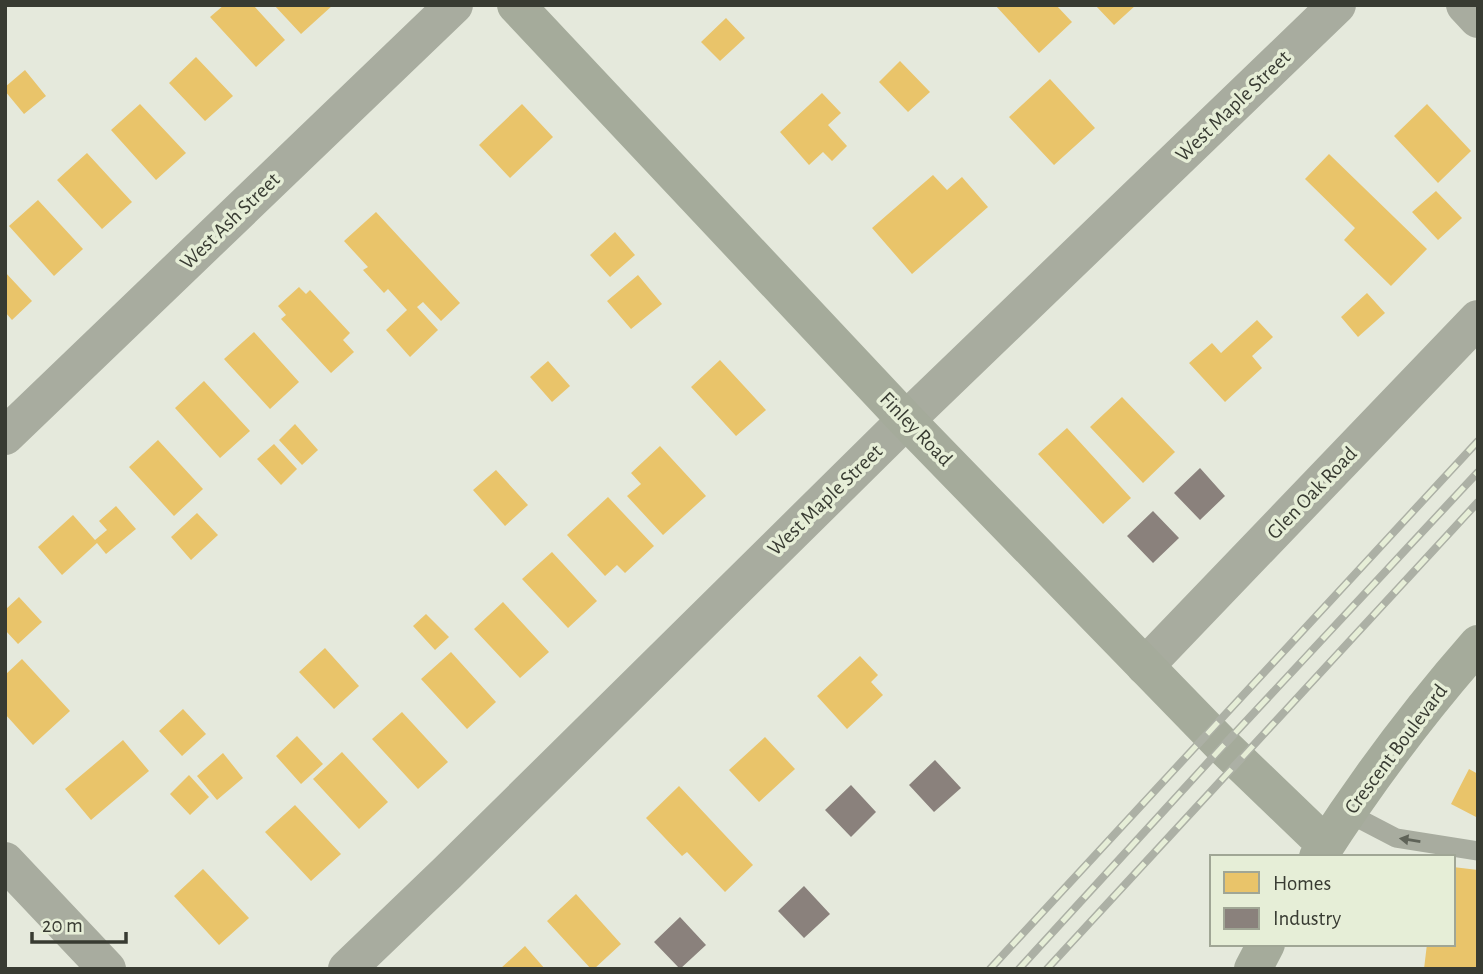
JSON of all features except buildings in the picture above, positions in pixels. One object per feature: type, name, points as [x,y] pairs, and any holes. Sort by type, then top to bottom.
[{"type":"main road","name":"Finley Road","points":[[516,5],[906,420],[1247,769],[1322,851]]},
{"type":"main road","name":"Crescent Boulevard","points":[[1322,851],[1379,766],[1442,685],[1478,644]]},
{"type":"main road","points":[[1253,969],[1265,946]]},
{"type":"street","name":"West Ash Street","points":[[5,436],[454,5]]},
{"type":"street","name":"West Maple Street","points":[[347,969],[906,420],[1337,5]]},
{"type":"street","points":[[1465,5],[1478,19]]},
{"type":"street","name":"Glen Oak Road","points":[[1145,666],[1478,319]]},
{"type":"street","points":[[5,861],[107,969]]},
{"type":"lane","points":[[1348,813],[1396,838],[1478,851]]},
{"type":"railway","points":[[990,969],[1478,441]]},
{"type":"railway","points":[[1019,969],[1478,472]]},
{"type":"railway","points":[[1047,969],[1478,502]]}]
